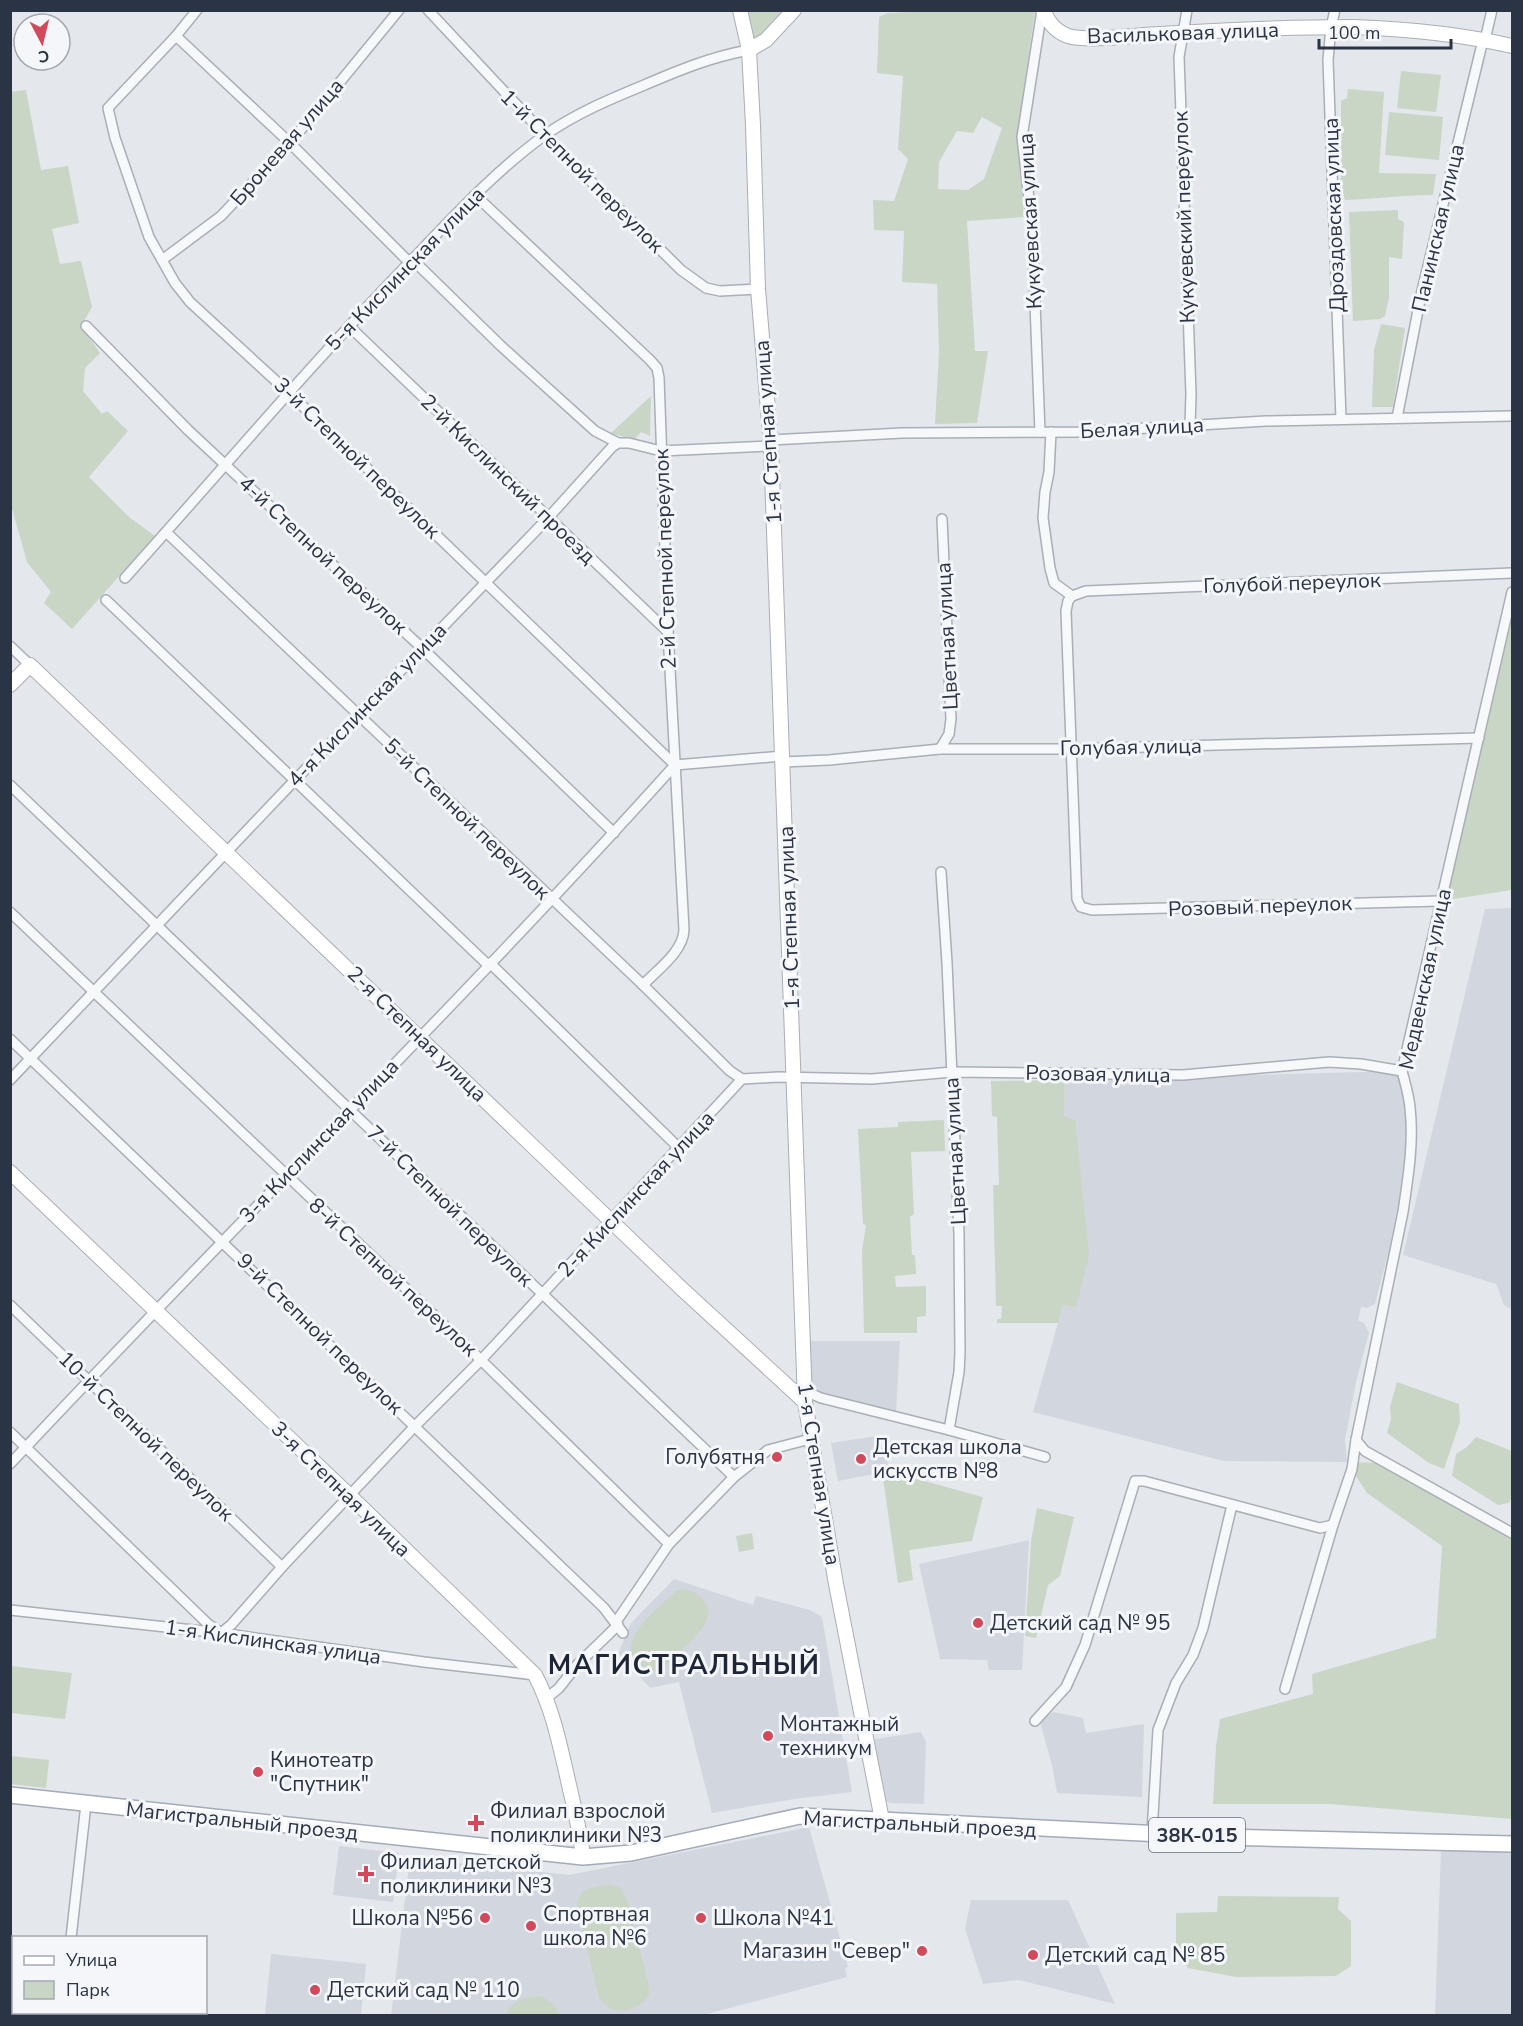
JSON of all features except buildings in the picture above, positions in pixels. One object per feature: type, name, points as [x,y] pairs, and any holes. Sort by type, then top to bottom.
[{"type":"main road","name":"Магистральный проезд","points":[[10,1795],[583,1857],[631,1853],[800,1816],[1152,1833],[1512,1844]]},
{"type":"street","points":[[197,10],[176,36],[501,346],[595,431],[618,443],[629,443],[661,451],[771,443]]},
{"type":"street","name":"Броневая улица","points":[[162,260],[221,216],[290,143],[399,10]]},
{"type":"street","name":"1-й Степной переулок","points":[[428,10],[545,135],[681,270],[706,288],[720,291],[758,289]]},
{"type":"street","name":"1-я Степная улица","points":[[740,10],[748,50],[753,125],[758,289],[771,443],[805,1396],[810,1440],[882,1820]]},
{"type":"street","points":[[748,50],[766,40],[794,10]]},
{"type":"street","name":"Васильковая улица","points":[[1043,10],[1050,23],[1059,32],[1071,37],[1331,27],[1379,28],[1484,40],[1512,46]]},
{"type":"street","name":"Кукуевская улица","points":[[1040,432],[1032,226],[1022,137],[1043,10]]},
{"type":"street","name":"Кукуевский переулок","points":[[1187,10],[1179,57],[1191,394],[1190,425]]},
{"type":"street","name":"Дроздовская улица","points":[[1335,10],[1328,60],[1341,419]]},
{"type":"street","name":"Панинская улица","points":[[1397,418],[1421,295],[1492,10]]},
{"type":"street","name":"3-й Степной переулок","points":[[176,36],[108,108],[124,168],[149,237],[175,283],[190,302],[288,392],[675,765]]},
{"type":"street","name":"5-я Кислинская улица","points":[[125,578],[288,392],[411,260],[475,195],[545,135],[604,102],[699,62],[748,50]]},
{"type":"street","name":"2-й Степной переулок","points":[[475,195],[657,368],[684,939],[643,985]]},
{"type":"street","name":"4-й Степной переулок","points":[[86,326],[188,430],[422,648],[614,832]]},
{"type":"street","name":"2-й Кислинский проезд","points":[[349,326],[668,632]]},
{"type":"street","name":"Белая улица","points":[[771,443],[902,433],[1113,431],[1190,425],[1341,419],[1471,419],[1512,416]]},
{"type":"street","points":[[1051,432],[1043,518],[1054,583],[1072,596],[1068,601],[1066,611],[1072,749]]},
{"type":"street","name":"4-я Кислинская улица","points":[[10,1080],[618,443]]},
{"type":"street","name":"Цветная улица","points":[[940,749],[949,734],[951,719],[942,519]]},
{"type":"street","name":"5-й Степной переулок","points":[[166,532],[643,985],[730,1071],[742,1079]]},
{"type":"street","name":"Голубой переулок","points":[[1072,596],[1086,591],[1512,573]]},
{"type":"street","name":"Медвенская улица","points":[[1285,1689],[1333,1525],[1352,1469],[1408,1179],[1412,1130],[1410,1106],[1402,1071],[1512,592]]},
{"type":"street","points":[[106,600],[680,1148]]},
{"type":"street","points":[[10,646],[30,665],[10,685]]},
{"type":"street","name":"2-я Степная улица","points":[[30,665],[754,1357],[805,1396]]},
{"type":"street","name":"Голубая улица","points":[[783,759],[829,760],[940,749],[1072,749],[1479,738]]},
{"type":"street","name":"Розовый переулок","points":[[1072,749],[1077,899],[1081,906],[1092,910],[1440,901]]},
{"type":"street","points":[[675,765],[783,759]]},
{"type":"street","name":"3-я Кислинская улица","points":[[10,1464],[222,1240],[421,1038],[675,765]]},
{"type":"street","name":"7-й Степной переулок","points":[[10,785],[734,1477]]},
{"type":"street","name":"Цветная улица","points":[[941,872],[959,1233],[960,1353],[949,1430]]},
{"type":"street","name":"8-й Степной переулок","points":[[10,912],[481,1360],[669,1544]]},
{"type":"street","name":"9-й Степной переулок","points":[[10,1039],[604,1608],[619,1627]]},
{"type":"street","name":"Розовая улица","points":[[794,1078],[872,1078],[952,1072],[1183,1075],[1329,1062],[1361,1064],[1402,1071]]},
{"type":"street","points":[[742,1079],[794,1078]]},
{"type":"street","name":"2-я Кислинская улица","points":[[221,1633],[612,1221],[742,1079]]},
{"type":"street","name":"3-я Степная улица","points":[[10,1172],[535,1675],[547,1698],[578,1821],[583,1857]]},
{"type":"street","name":"10-й Степной переулок","points":[[10,1305],[282,1567]]},
{"type":"street","points":[[805,1396],[949,1430],[1045,1457]]},
{"type":"street","points":[[10,1432],[208,1624],[221,1633]]},
{"type":"street","points":[[547,1698],[559,1688],[577,1665],[619,1627],[669,1544],[734,1477],[768,1450],[810,1440]]},
{"type":"street","points":[[1356,1440],[1365,1451],[1512,1533]]},
{"type":"street","points":[[1035,1721],[1066,1687],[1085,1645],[1135,1481],[1144,1481],[1320,1528],[1333,1525]]},
{"type":"street","points":[[1152,1833],[1158,1730],[1176,1683],[1192,1655],[1203,1628],[1232,1505]]},
{"type":"street","name":"1-я Кислинская улица","points":[[10,1610],[221,1633],[424,1662],[535,1675]]},
{"type":"street","points":[[71,1936],[86,1804]]},
{"type":"shaded area","points":[[1512,908],[1512,1309],[1504,1305],[1496,1284],[1403,1255],[1485,909]]},
{"type":"shaded area","points":[[1402,1071],[1406,1112],[1404,1173],[1391,1242],[1375,1304],[1367,1308],[1361,1307],[1358,1321],[1364,1323],[1369,1333],[1356,1382],[1345,1440],[1347,1462],[1224,1461],[1033,1412],[1063,1305],[1076,1308],[1064,1116],[1065,1080]]},
{"type":"shaded area","points":[[809,1341],[900,1341],[896,1412],[827,1394],[811,1387]]},
{"type":"shaded area","name":"Детская школа искусств №8","points":[[884,1435],[888,1466],[884,1472],[838,1481],[831,1443]]},
{"type":"shaded area","name":"Детский сад № 95","points":[[1029,1540],[1022,1670],[989,1670],[987,1660],[940,1659],[919,1564]]},
{"type":"shaded area","name":"Монтажный техникум","points":[[674,1579],[753,1605],[756,1596],[810,1610],[822,1617],[852,1792],[712,1813],[679,1682],[650,1688],[618,1654],[631,1623]]},
{"type":"shaded area","points":[[1053,1712],[1083,1718],[1086,1733],[1144,1724],[1142,1797],[1057,1793],[1040,1722]]},
{"type":"shaded area","points":[[921,1732],[926,1742],[924,1804],[891,1803],[882,1800],[870,1740]]},
{"type":"shaded area","name":"Школа №41","points":[[809,1827],[848,1967],[845,1968],[847,1977],[703,2015],[391,2016],[410,1858],[569,1875]]},
{"type":"shaded area","name":"Филиал детской поликлиники №3","points":[[339,1846],[399,1853],[393,1902],[333,1895]]},
{"type":"shaded area","points":[[1441,1851],[1512,1852],[1512,2015],[1435,2015]]},
{"type":"shaded area","name":"Детский сад № 85","points":[[971,1900],[1068,1900],[1115,2004],[1019,1980],[983,1984],[965,1929]]},
{"type":"shaded area","name":"Детский сад № 110","points":[[271,1954],[366,1964],[361,2015],[265,2015]]},
{"type":"green space","points":[[748,11],[786,11],[754,41]]},
{"type":"green space","points":[[1035,11],[1017,135],[1024,217],[967,221],[975,351],[988,351],[977,423],[935,424],[939,352],[937,284],[902,282],[904,231],[874,230],[873,200],[894,201],[908,159],[898,149],[903,76],[877,73],[879,17],[888,13]],"holes":[[[982,117],[1002,128],[984,179],[968,190],[938,189],[939,162],[957,131],[973,133]]]},
{"type":"green space","points":[[1401,71],[1441,75],[1436,112],[1397,108]]},
{"type":"green space","points":[[1348,89],[1384,92],[1379,173],[1436,174],[1433,195],[1345,200],[1341,184],[1341,101],[1347,98]]},
{"type":"green space","points":[[26,90],[41,170],[68,166],[79,223],[52,229],[60,264],[81,261],[92,307],[81,326],[100,353],[85,368],[83,391],[102,414],[107,411],[128,431],[89,477],[129,517],[155,536],[72,629],[44,603],[51,592],[27,562],[11,505],[10,92]]},
{"type":"green space","points":[[1389,112],[1443,117],[1439,160],[1385,155]]},
{"type":"green space","points":[[1398,210],[1398,219],[1404,222],[1402,259],[1389,257],[1389,298],[1385,316],[1380,319],[1353,321],[1349,212]]},
{"type":"green space","points":[[1381,324],[1405,328],[1393,407],[1372,407],[1374,350]]},
{"type":"green space","points":[[651,396],[650,436],[641,432],[634,440],[611,433]]},
{"type":"green space","points":[[1512,596],[1512,890],[1440,901]]},
{"type":"green space","points":[[1065,1080],[1064,1116],[1075,1120],[1089,1256],[1076,1308],[1063,1305],[1058,1323],[997,1323],[997,1319],[1001,1319],[1002,1306],[996,1306],[993,1185],[999,1185],[997,1117],[992,1116],[991,1081]]},
{"type":"green space","points":[[944,1120],[945,1151],[911,1152],[914,1215],[910,1216],[912,1255],[915,1255],[916,1274],[895,1276],[896,1287],[926,1286],[926,1316],[917,1317],[917,1333],[864,1333],[862,1251],[866,1225],[863,1224],[858,1129],[898,1127],[898,1122]]},
{"type":"green space","points":[[1397,1382],[1459,1404],[1460,1422],[1444,1469],[1429,1463],[1387,1433],[1391,1419],[1390,1407]]},
{"type":"green space","points":[[1476,1437],[1512,1451],[1512,1496],[1509,1503],[1498,1505],[1452,1476],[1456,1454]]},
{"type":"green space","points":[[1347,1462],[1383,1463],[1512,1534],[1512,1819],[1330,1804],[1213,1804],[1220,1719],[1313,1694],[1312,1674],[1436,1638],[1442,1546],[1367,1493]]},
{"type":"green space","points":[[902,1475],[983,1497],[972,1541],[909,1550],[913,1580],[898,1583],[883,1478]]},
{"type":"green space","points":[[1037,1508],[1074,1517],[1060,1576],[1048,1585],[1036,1638],[1025,1636],[1031,1541]]},
{"type":"green space","points":[[752,1533],[754,1549],[739,1552],[736,1536]]},
{"type":"green space","points":[[684,1589],[704,1600],[708,1610],[706,1622],[665,1667],[649,1671],[632,1654],[631,1646],[634,1637],[654,1611],[676,1591]]},
{"type":"green space","points":[[11,1666],[72,1673],[65,1719],[11,1713]]},
{"type":"green space","points":[[11,1756],[49,1760],[46,1788],[11,1784]]},
{"type":"green space","points":[[608,1885],[619,1887],[628,1901],[649,1987],[649,1996],[643,2002],[637,2007],[624,2011],[611,2008],[599,1998],[577,1907],[583,1892]]},
{"type":"green space","points":[[1218,1896],[1339,1897],[1338,1909],[1351,1921],[1351,1966],[1336,1976],[1236,1977],[1188,1968],[1176,1953],[1176,1913],[1217,1912]]},
{"type":"green space","points":[[540,1996],[552,2004],[559,2015],[506,2015],[515,2003],[524,1998]]},
{"type":"place","name":"Голубятня","points":[[777,1457]]},
{"type":"place","name":"Детская школа искусств №8","points":[[861,1459]]},
{"type":"place","name":"Детский сад № 95","points":[[978,1623]]},
{"type":"place","name":"Монтажный техникум","points":[[768,1736]]},
{"type":"place","name":"Кинотеатр \"Спутник\"","points":[[258,1772]]},
{"type":"place","name":"Филиал взрослой поликлиники №3","points":[[476,1823]]},
{"type":"place","name":"Филиал детской поликлиники №3","points":[[366,1874]]},
{"type":"place","name":"Школа №56","points":[[485,1918]]},
{"type":"place","name":"Школа №41","points":[[701,1918]]},
{"type":"place","name":"Спортвная школа №6","points":[[531,1926]]},
{"type":"place","name":"Магазин \"Север\"","points":[[922,1951]]},
{"type":"place","name":"Детский сад № 85","points":[[1033,1955]]},
{"type":"place","name":"Детский сад № 110","points":[[315,1990]]},
{"type":"district","name":"МАГИСТРАЛЬНЫЙ","points":[[684,1665]]}]
